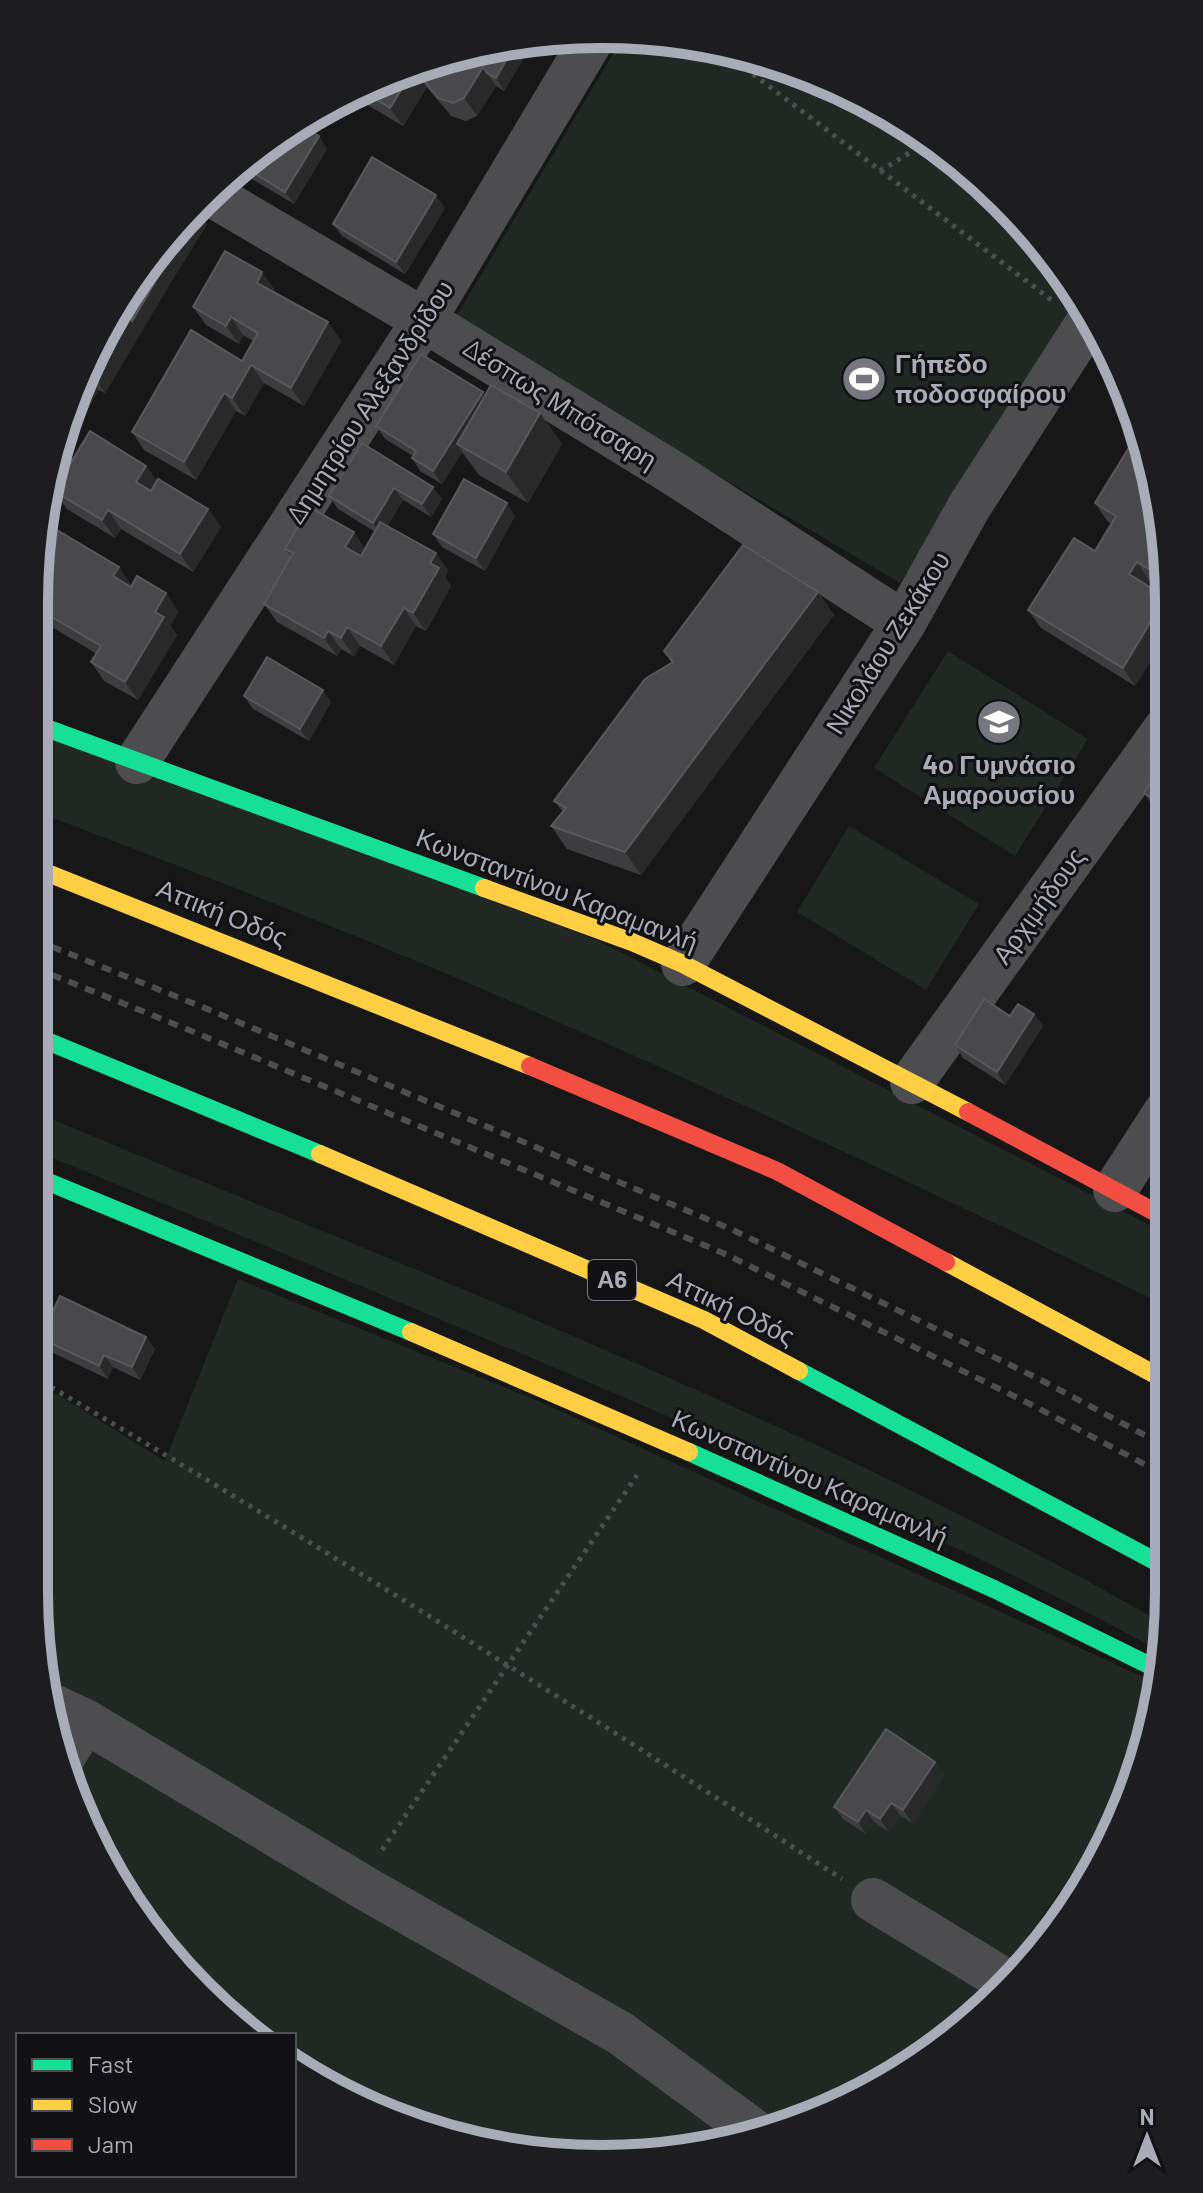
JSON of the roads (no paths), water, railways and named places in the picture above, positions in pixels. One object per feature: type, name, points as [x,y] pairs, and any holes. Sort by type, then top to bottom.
[{"type":"main road","name":"Κωνσταντίνου Καραμανλή","points":[[48,729],[632,942],[683,964],[1155,1212]]},
{"type":"main road","name":"Αττική Οδός","points":[[48,873],[461,1037],[777,1171],[1155,1375]]},
{"type":"main road","name":"Αττική Οδός","points":[[48,1041],[391,1183],[704,1320],[1155,1561]]},
{"type":"main road","name":"Κωνσταντίνου Καραμανλή","points":[[48,1182],[661,1439],[1046,1612],[1150,1665]]},
{"type":"street","name":"Δημητρίου Αλεξανδρίδου","points":[[137,762],[424,320],[587,48]]},
{"type":"street","name":"Δέσπως Μπότσαρη","points":[[221,200],[424,320],[673,473],[904,623]]},
{"type":"street","name":"Νικολάου Ζεκάκου","points":[[683,964],[904,623],[969,507],[1083,328]]},
{"type":"street","name":"Αρχιμήδους","points":[[912,1082],[1155,743]]},
{"type":"street","points":[[1115,1190],[1155,1128]]},
{"type":"street","points":[[69,1714],[620,2033],[747,2126]]},
{"type":"street","points":[[873,1900],[999,1977]]},
{"type":"railway","points":[[48,945],[733,1230],[1041,1380],[1155,1441]]},
{"type":"railway","points":[[48,973],[723,1253],[1030,1404],[1155,1470]]},
{"type":"place","name":"Γήπεδο ποδοσφαίρου","points":[[864,379]]},
{"type":"place","name":"4ο Γυμνάσιο Αμαρουσίου","points":[[999,722]]}]
